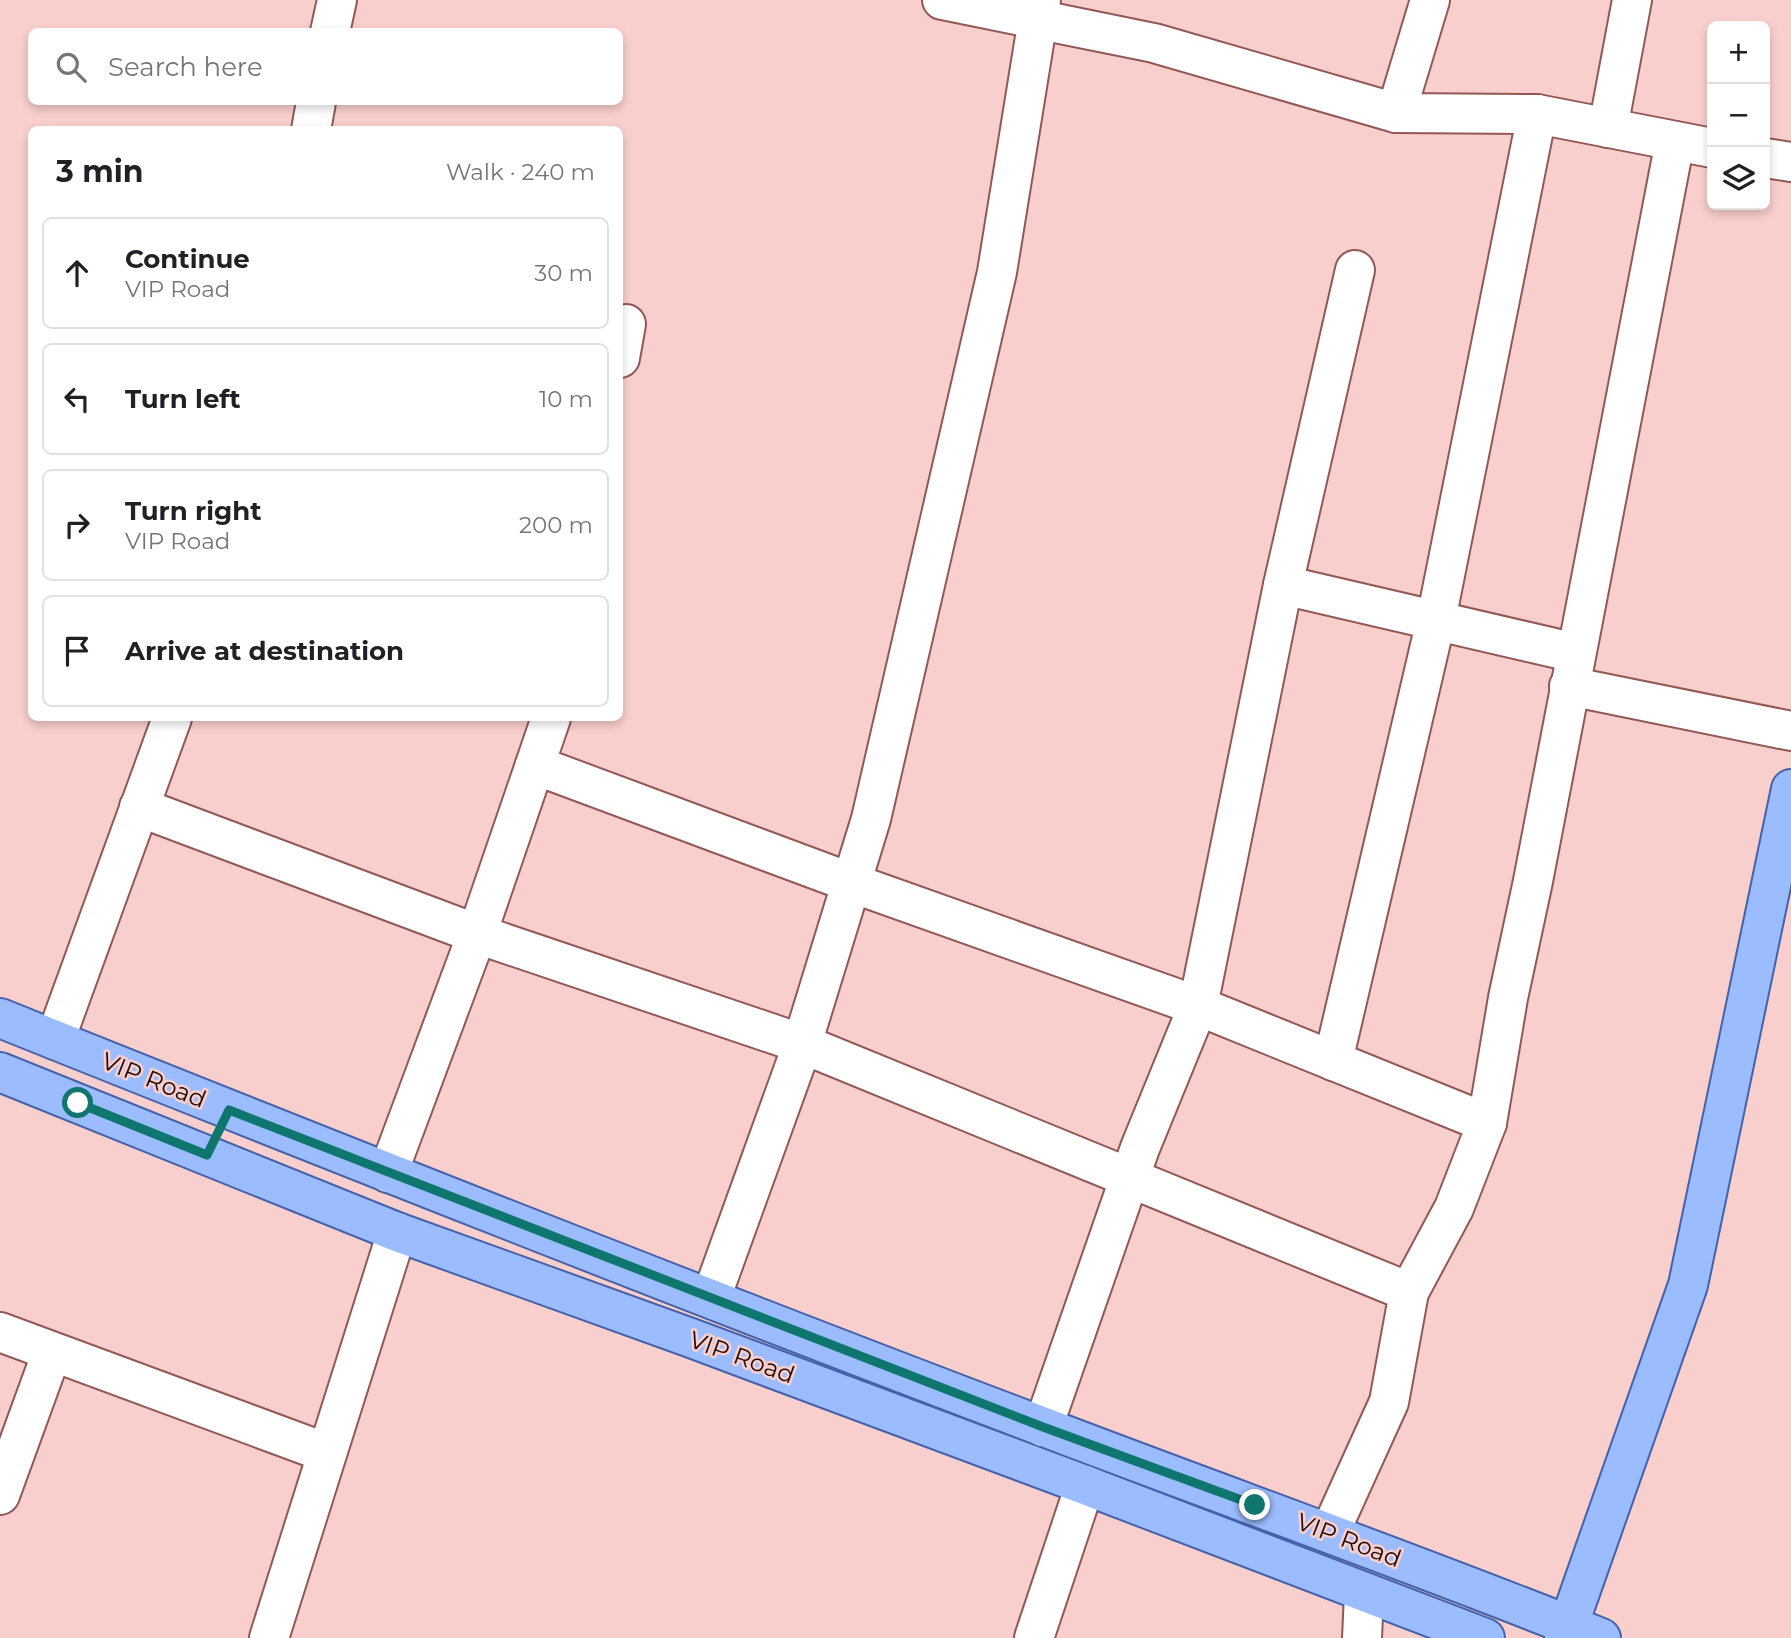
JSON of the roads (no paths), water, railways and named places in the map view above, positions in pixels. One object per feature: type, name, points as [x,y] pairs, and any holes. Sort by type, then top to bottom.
[{"type":"main road","points":[[1578,1634],[1688,1285],[1791,789]]},
{"type":"main road","name":"VIP Road","points":[[0,1018],[388,1174],[1043,1427],[1330,1532],[1578,1634]]},
{"type":"main road","name":"VIP Road","points":[[0,1072],[397,1232],[1085,1485],[1364,1594],[1485,1638]]},
{"type":"main road","points":[[207,1155],[229,1110]]},
{"type":"street","points":[[331,28],[337,0]]},
{"type":"street","points":[[942,0],[1039,10],[1396,113],[1536,114],[1707,147]]},
{"type":"street","points":[[1396,113],[1430,0]]},
{"type":"street","points":[[1608,128],[1632,0]]},
{"type":"street","points":[[711,1298],[798,1057],[800,1043],[871,819],[997,272],[1039,10]]},
{"type":"street","points":[[312,126],[315,105]]},
{"type":"street","points":[[1333,1061],[1436,620],[1536,114]]},
{"type":"street","points":[[1330,1532],[1389,1402],[1409,1292],[1454,1208],[1487,1123],[1508,998],[1533,881],[1675,141]]},
{"type":"street","points":[[1770,159],[1791,162]]},
{"type":"street","points":[[1043,1427],[1130,1176],[1198,1006],[1283,585],[1355,270]]},
{"type":"street","points":[[1283,585],[1436,620],[1573,669],[1791,731]]},
{"type":"street","points":[[55,1040],[171,721]]},
{"type":"street","points":[[388,1174],[477,934],[550,721]]},
{"type":"street","points":[[535,765],[852,883],[1198,1006],[1487,1123]]},
{"type":"street","points":[[139,807],[477,934],[800,1043],[1409,1292]]},
{"type":"street","points":[[270,1638],[397,1232]]},
{"type":"street","points":[[0,1332],[327,1453]]},
{"type":"street","points":[[0,1495],[52,1352]]},
{"type":"street","points":[[1034,1638],[1085,1485]]},
{"type":"street","points":[[1362,1638],[1364,1594]]}]
